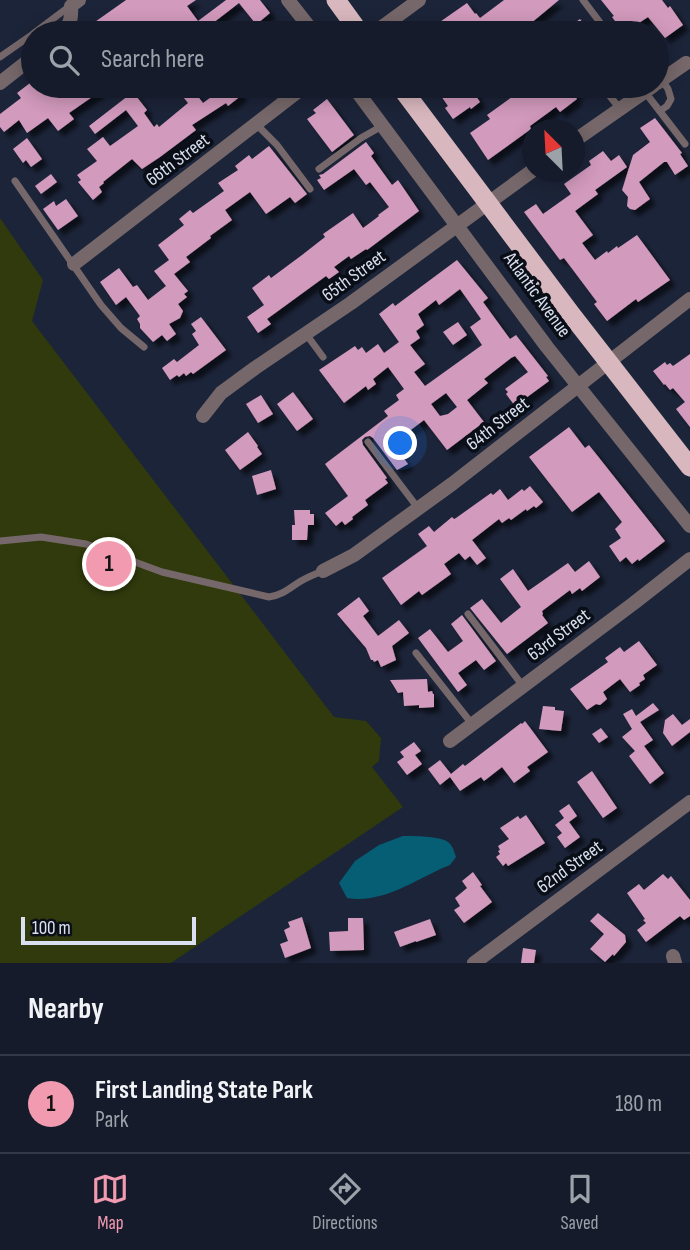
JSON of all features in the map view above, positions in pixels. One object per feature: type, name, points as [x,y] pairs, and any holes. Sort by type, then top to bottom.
[{"type":"highway","points":[[335,0],[351,21]]},
{"type":"highway","name":"Atlantic Avenue","points":[[409,98],[690,467]]},
{"type":"street","points":[[288,0],[305,21]]},
{"type":"street","points":[[390,21],[419,0]]},
{"type":"street","points":[[70,21],[75,3]]},
{"type":"street","points":[[669,75],[686,63]]},
{"type":"street","points":[[0,83],[21,66]]},
{"type":"street","name":"66th Street","points":[[74,264],[290,98]]},
{"type":"street","name":"Atlantic Avenue","points":[[362,98],[578,387],[690,526]]},
{"type":"street","points":[[585,134],[636,98]]},
{"type":"street","name":"65th Street","points":[[203,416],[222,393],[255,368],[522,179]]},
{"type":"street","name":"64th Street","points":[[323,571],[354,555],[418,509],[690,299]]},
{"type":"street","name":"63rd Street","points":[[450,741],[690,559]]},
{"type":"street","name":"62nd Street","points":[[474,963],[690,802]]},
{"type":"lane","points":[[583,0],[599,21]]},
{"type":"lane","points":[[51,21],[75,3]]},
{"type":"lane","points":[[0,57],[21,43]]},
{"type":"lane","points":[[660,111],[671,99],[669,92]]},
{"type":"lane","points":[[612,98],[620,109]]},
{"type":"lane","points":[[657,98],[660,111],[685,144]]},
{"type":"lane","points":[[256,124],[310,189]]},
{"type":"lane","points":[[319,169],[361,138],[383,126]]},
{"type":"lane","points":[[15,181],[101,305],[121,328],[144,347]]},
{"type":"lane","points":[[306,334],[323,357]]},
{"type":"lane","points":[[368,442],[418,509]]},
{"type":"lane","points":[[0,541],[41,537],[86,544],[162,572],[265,596],[279,595],[323,571]]},
{"type":"lane","points":[[468,614],[523,686]]},
{"type":"lane","points":[[416,653],[472,724]]},
{"type":"green space","points":[[0,218],[43,280],[32,321],[334,717],[366,721],[381,738],[379,761],[372,767],[403,807],[171,963],[0,963]]},
{"type":"water","points":[[403,836],[444,840],[451,845],[456,857],[450,865],[388,894],[361,899],[347,898],[339,883],[355,861],[379,845]]},
{"type":"building","points":[[126,0],[196,0],[187,6],[198,21],[96,21]]},
{"type":"building","points":[[226,0],[260,0],[270,13],[260,21],[253,21],[239,3],[216,21],[198,21]]},
{"type":"building","points":[[504,0],[559,0],[534,21],[441,21],[467,3],[480,18]]},
{"type":"building","points":[[601,0],[662,0],[668,8],[670,6],[683,25],[669,35],[669,21],[651,21],[648,17],[642,21],[615,21],[612,17],[614,16]]},
{"type":"building","points":[[21,98],[91,98],[69,113],[74,119],[58,131],[48,118],[27,133],[19,120],[4,132],[0,127],[0,114]]},
{"type":"building","points":[[125,98],[138,98],[147,110],[144,113],[154,127],[157,124],[159,127],[188,103],[184,98],[199,98],[203,103],[210,98],[238,98],[192,125],[196,130],[142,169],[132,159],[103,182],[99,187],[102,192],[93,200],[78,182],[81,180],[77,175],[97,161],[87,149],[103,137],[110,146],[138,126],[126,110],[95,134],[89,126]]},
{"type":"building","points":[[442,98],[477,98],[480,102],[453,119],[445,108],[448,106]]},
{"type":"building","points":[[510,98],[577,99],[560,112],[556,107],[540,119],[522,119],[522,135],[488,160],[470,133],[490,119],[487,115]]},
{"type":"building","points":[[327,99],[354,135],[332,152],[307,119],[316,113],[313,110]]},
{"type":"building","points":[[655,118],[682,153],[680,154],[688,166],[675,175],[667,162],[664,162],[639,182],[650,199],[635,210],[630,209],[627,206],[628,197],[622,190],[633,155],[650,142],[640,128]]},
{"type":"building","points":[[27,138],[42,159],[31,167],[26,160],[23,163],[13,149]]},
{"type":"building","points":[[366,142],[374,153],[371,156],[392,185],[398,180],[419,211],[367,250],[351,259],[349,256],[334,267],[339,272],[329,279],[326,276],[267,319],[271,324],[258,333],[247,317],[264,305],[252,288],[269,275],[271,278],[302,255],[325,237],[323,234],[353,213],[363,228],[389,207],[370,182],[366,185],[354,169],[324,190],[317,180],[321,178],[319,175]]},
{"type":"building","points":[[269,146],[307,194],[295,203],[290,197],[266,214],[250,192],[225,210],[232,220],[186,257],[190,262],[174,274],[188,291],[184,294],[187,297],[178,304],[183,311],[180,318],[169,324],[176,334],[167,341],[162,335],[153,342],[140,328],[137,319],[140,316],[126,297],[116,305],[100,282],[119,268],[133,287],[137,285],[148,300],[166,286],[154,271],[169,260],[158,245],[184,225],[179,219],[190,210],[193,213],[224,191],[218,183],[238,170],[235,166],[249,155],[252,159]]},
{"type":"building","points":[[603,151],[611,161],[619,155],[627,167],[595,190],[598,194],[575,211],[593,235],[582,243],[595,260],[637,235],[670,280],[638,302],[636,299],[607,321],[594,304],[597,302],[564,258],[560,260],[524,212],[536,204],[543,214],[571,194],[564,184],[585,182],[585,169],[591,165],[589,161]]},
{"type":"building","points":[[51,174],[57,182],[41,194],[35,186]]},
{"type":"building","points":[[66,199],[78,216],[58,230],[43,209],[54,201],[56,206]]},
{"type":"building","points":[[457,260],[488,298],[483,302],[510,339],[516,335],[548,376],[546,377],[549,381],[515,406],[505,389],[528,372],[515,356],[511,358],[484,379],[488,383],[467,400],[484,422],[447,450],[424,420],[396,441],[394,445],[408,464],[397,470],[373,438],[365,437],[362,440],[363,445],[388,483],[365,500],[368,505],[352,517],[353,519],[345,525],[342,521],[336,526],[325,513],[348,496],[325,464],[388,416],[384,411],[399,400],[396,395],[404,389],[388,367],[373,379],[376,384],[368,390],[366,386],[344,403],[319,370],[355,346],[358,350],[362,347],[366,353],[378,344],[384,353],[399,342],[379,314],[393,303],[395,306]],"holes":[[[460,289],[481,319],[470,327],[482,345],[425,386],[414,372],[425,364],[410,345],[420,338],[416,331],[424,325],[418,314],[436,300],[439,305]],[[446,393],[457,407],[440,416],[431,404]]]},
{"type":"building","points":[[201,317],[226,350],[193,374],[191,372],[186,376],[184,373],[170,380],[162,368],[174,359],[177,362],[199,345],[192,334],[196,331],[191,324]]},
{"type":"building","points":[[458,322],[467,335],[453,345],[443,332]]},
{"type":"building","points":[[690,354],[690,427],[676,409],[685,402],[673,388],[670,390],[664,385],[653,371],[665,362],[673,366]]},
{"type":"building","points":[[293,392],[313,419],[297,431],[277,404]]},
{"type":"building","points":[[261,395],[273,414],[258,423],[246,404]]},
{"type":"building","points":[[569,427],[585,448],[589,445],[665,541],[639,561],[638,559],[632,564],[626,557],[620,562],[609,546],[621,538],[615,529],[622,522],[599,492],[572,512],[529,457]]},
{"type":"building","points":[[248,432],[262,454],[240,470],[225,450]]},
{"type":"building","points":[[271,470],[276,489],[257,495],[252,476]]},
{"type":"building","points":[[530,486],[543,502],[536,508],[534,506],[527,511],[526,509],[511,520],[509,518],[502,523],[499,519],[472,540],[486,558],[477,565],[470,556],[465,560],[459,553],[444,564],[451,574],[422,595],[419,591],[401,605],[382,578],[427,546],[418,534],[429,526],[434,532],[452,517],[456,518],[500,489],[508,500]]},
{"type":"building","points":[[294,510],[310,510],[310,514],[314,514],[314,525],[308,525],[307,540],[292,540]]},
{"type":"building","points":[[589,561],[600,577],[582,591],[580,588],[572,594],[570,590],[542,611],[548,623],[507,654],[470,608],[482,599],[501,623],[521,607],[500,579],[513,569],[528,591],[568,563],[575,572]]},
{"type":"building","points":[[359,597],[369,611],[363,616],[378,636],[399,620],[409,633],[392,646],[396,660],[381,667],[378,660],[371,660],[366,648],[337,614]]},
{"type":"building","points":[[462,615],[496,661],[484,670],[476,660],[458,673],[467,685],[458,692],[418,638],[430,629],[448,652],[463,641],[451,624]]},
{"type":"building","points":[[639,641],[657,665],[643,675],[645,679],[630,692],[620,679],[603,692],[607,699],[587,710],[570,689],[608,662],[605,658],[620,647],[624,652]]},
{"type":"building","points":[[427,679],[428,692],[432,691],[434,694],[434,707],[404,706],[403,692],[398,693],[390,680]]},
{"type":"building","points":[[653,703],[659,710],[640,722],[653,740],[644,746],[664,773],[650,784],[629,756],[635,751],[622,737],[632,729],[623,714],[632,709],[636,716]]},
{"type":"building","points":[[543,706],[564,711],[561,731],[539,729]]},
{"type":"building","points":[[673,714],[682,725],[690,719],[690,732],[672,746],[663,733],[665,720]]},
{"type":"building","points":[[525,721],[548,752],[527,767],[530,771],[514,783],[502,767],[484,781],[481,777],[460,791],[450,777],[440,785],[428,769],[440,760],[451,774]]},
{"type":"building","points":[[601,728],[608,737],[599,743],[592,734]]},
{"type":"building","points":[[414,742],[421,751],[415,755],[422,764],[407,775],[397,762],[404,757],[400,752]]},
{"type":"building","points":[[592,771],[617,808],[603,818],[577,782]]},
{"type":"building","points":[[569,804],[577,816],[569,822],[580,837],[565,848],[557,837],[562,833],[555,825],[564,818],[559,811]]},
{"type":"building","points":[[526,815],[545,843],[508,866],[506,863],[503,866],[496,857],[500,854],[498,846],[509,839],[500,828],[518,816],[520,819]]},
{"type":"building","points":[[473,872],[492,902],[464,923],[454,910],[460,906],[455,898],[467,888],[462,881]]},
{"type":"building","points":[[663,874],[668,879],[671,876],[690,900],[690,916],[684,920],[680,916],[646,942],[637,930],[646,923],[643,920],[645,919],[627,893],[639,884],[644,890]]},
{"type":"building","points":[[598,913],[625,935],[626,942],[605,962],[590,949],[604,934],[590,921]]},
{"type":"building","points":[[302,917],[311,948],[285,958],[280,944],[288,941],[284,930],[290,927],[288,922]]},
{"type":"building","points":[[348,918],[363,918],[364,950],[330,951],[329,932],[348,931]]},
{"type":"building","points":[[430,919],[436,935],[400,947],[394,932]]},
{"type":"building","points":[[523,948],[536,950],[534,963],[521,963]]},
{"type":"place","name":"First Landing State Park","points":[[109,564]]}]
